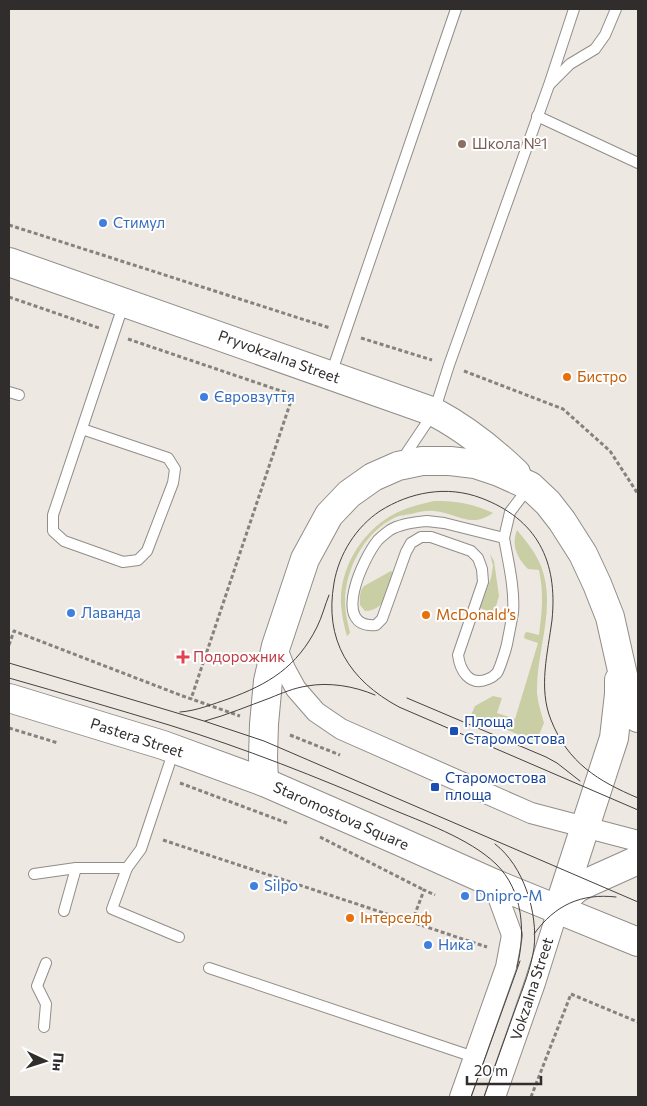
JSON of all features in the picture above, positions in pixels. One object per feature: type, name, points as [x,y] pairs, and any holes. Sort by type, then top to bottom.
[{"type":"main road","name":"Pryvokzalna Street","points":[[9,262],[434,412],[453,422],[482,442],[530,486]]},
{"type":"main road","name":"Staromostova Square","points":[[618,651],[619,694],[614,738],[558,910],[264,782],[264,724],[268,681],[276,646],[305,559],[329,515],[349,494],[374,477],[398,466],[422,461],[450,460],[475,464],[530,486],[548,503],[583,554],[597,584],[610,617],[618,651],[625,684],[638,718]]},
{"type":"main road","points":[[618,651],[638,676]]},
{"type":"main road","name":"Pastera Street","points":[[9,698],[174,749],[264,782]]},
{"type":"main road","points":[[638,860],[577,888],[567,897],[558,910],[638,942]]},
{"type":"street","points":[[276,646],[285,669],[296,689],[316,712],[341,729],[531,812],[638,841]]},
{"type":"street","name":"Vokzalna Street","points":[[460,1097],[506,967],[512,935],[493,883]]},
{"type":"street","name":"Vokzalna Street","points":[[495,1097],[535,983],[558,910]]},
{"type":"lane","points":[[330,375],[456,9]]},
{"type":"lane","points":[[398,466],[434,412],[574,9]]},
{"type":"lane","points":[[549,85],[570,64],[595,49],[605,35],[616,9]]},
{"type":"lane","points":[[537,116],[638,163]]},
{"type":"lane","points":[[82,429],[168,458],[175,469],[173,483],[147,550],[138,560],[123,562],[64,541],[53,531],[53,514],[124,302]]},
{"type":"lane","points":[[504,538],[444,523],[427,521],[415,522],[392,529],[379,539],[368,554],[353,594],[353,614],[357,621],[367,626],[376,625],[382,619],[406,552],[412,543],[421,537],[431,537],[471,551],[478,558],[482,568],[482,582],[458,655],[460,664],[468,678],[476,681],[491,678],[497,672],[507,645],[513,612],[510,572],[504,538],[510,512],[530,486]]},
{"type":"lane","points":[[174,749],[141,849],[127,868],[112,909],[179,937]]},
{"type":"lane","points":[[34,874],[76,868],[127,868]]},
{"type":"lane","points":[[64,911],[76,868]]},
{"type":"lane","points":[[44,1027],[46,1004],[37,986],[46,963]]},
{"type":"lane","points":[[209,968],[474,1056]]},
{"type":"path","points":[[9,225],[449,365],[563,409],[610,451],[638,494]]},
{"type":"path","points":[[9,298],[293,395],[191,698],[14,631],[9,645]]},
{"type":"path","points":[[9,728],[63,744]]},
{"type":"path","points":[[165,777],[294,826]]},
{"type":"path","points":[[312,833],[435,895]]},
{"type":"path","points":[[146,834],[487,947]]},
{"type":"path","points":[[412,922],[424,890]]},
{"type":"path","points":[[531,1097],[571,994],[638,1022]]},
{"type":"green space","points":[[434,501],[464,503],[493,513],[485,518],[470,520],[442,512],[423,511],[402,515],[385,523],[366,541],[353,564],[346,589],[346,614],[350,633],[347,636],[341,609],[341,591],[349,563],[356,551],[364,539],[385,519],[406,509]]},
{"type":"green space","points":[[517,530],[539,561],[547,598],[547,613],[537,693],[544,723],[536,742],[471,715],[475,706],[493,696],[502,698],[497,713],[515,719],[538,643],[524,638],[527,632],[539,635],[542,587],[539,570],[528,569],[518,556],[515,546]]},
{"type":"green space","points":[[490,554],[494,561],[499,596],[494,613],[480,608],[491,578],[493,566]]},
{"type":"green space","points":[[391,571],[393,572],[382,603],[372,610],[365,611],[360,605],[362,588]]},
{"type":"tram line","points":[[638,798],[610,785],[586,769],[566,748],[551,720],[545,695],[546,657],[552,620],[553,599],[551,579],[547,561],[540,545],[530,530],[517,518],[500,507],[481,498],[455,492],[442,491],[416,495],[392,504],[371,517],[356,533],[344,552],[334,583],[333,623],[337,640],[344,656],[354,671],[366,684],[399,707],[638,810]]},
{"type":"tram line","points":[[180,712],[228,699],[256,687],[280,672],[291,663],[309,641],[319,623],[329,595]]},
{"type":"tram line","points":[[9,663],[204,721],[264,741],[638,902]]},
{"type":"tram line","points":[[9,678],[169,725],[253,753],[430,825],[473,846],[496,864],[505,874],[517,899],[521,926],[520,954],[517,967]]},
{"type":"tram line","points":[[205,721],[307,686],[324,684],[341,686],[359,689],[375,695]]},
{"type":"tram line","points":[[407,698],[546,757],[580,781]]},
{"type":"tram line","points":[[484,1097],[529,970],[535,934],[531,906],[521,877],[505,853],[495,844]]},
{"type":"tram line","points":[[534,934],[551,915],[570,903],[591,897],[616,897]]},
{"type":"tram line","points":[[471,1097],[520,961]]},
{"type":"place","name":"Школа №1","points":[[462,144]]},
{"type":"place","name":"Стимул","points":[[103,223]]},
{"type":"place","name":"Бистро","points":[[567,377]]},
{"type":"place","name":"Євровзуття","points":[[204,397]]},
{"type":"place","name":"Лаванда","points":[[71,613]]},
{"type":"place","name":"McDonald’s","points":[[426,615]]},
{"type":"place","name":"Подорожник","points":[[183,657]]},
{"type":"place","name":"Площа Старомостова","points":[[454,731]]},
{"type":"place","name":"Старомостова площа","points":[[435,787]]},
{"type":"place","name":"Silpo","points":[[254,886]]},
{"type":"place","name":"Dnipro-M","points":[[465,896]]},
{"type":"place","name":"Інтерселф","points":[[350,918]]},
{"type":"place","name":"Ника","points":[[428,945]]}]
